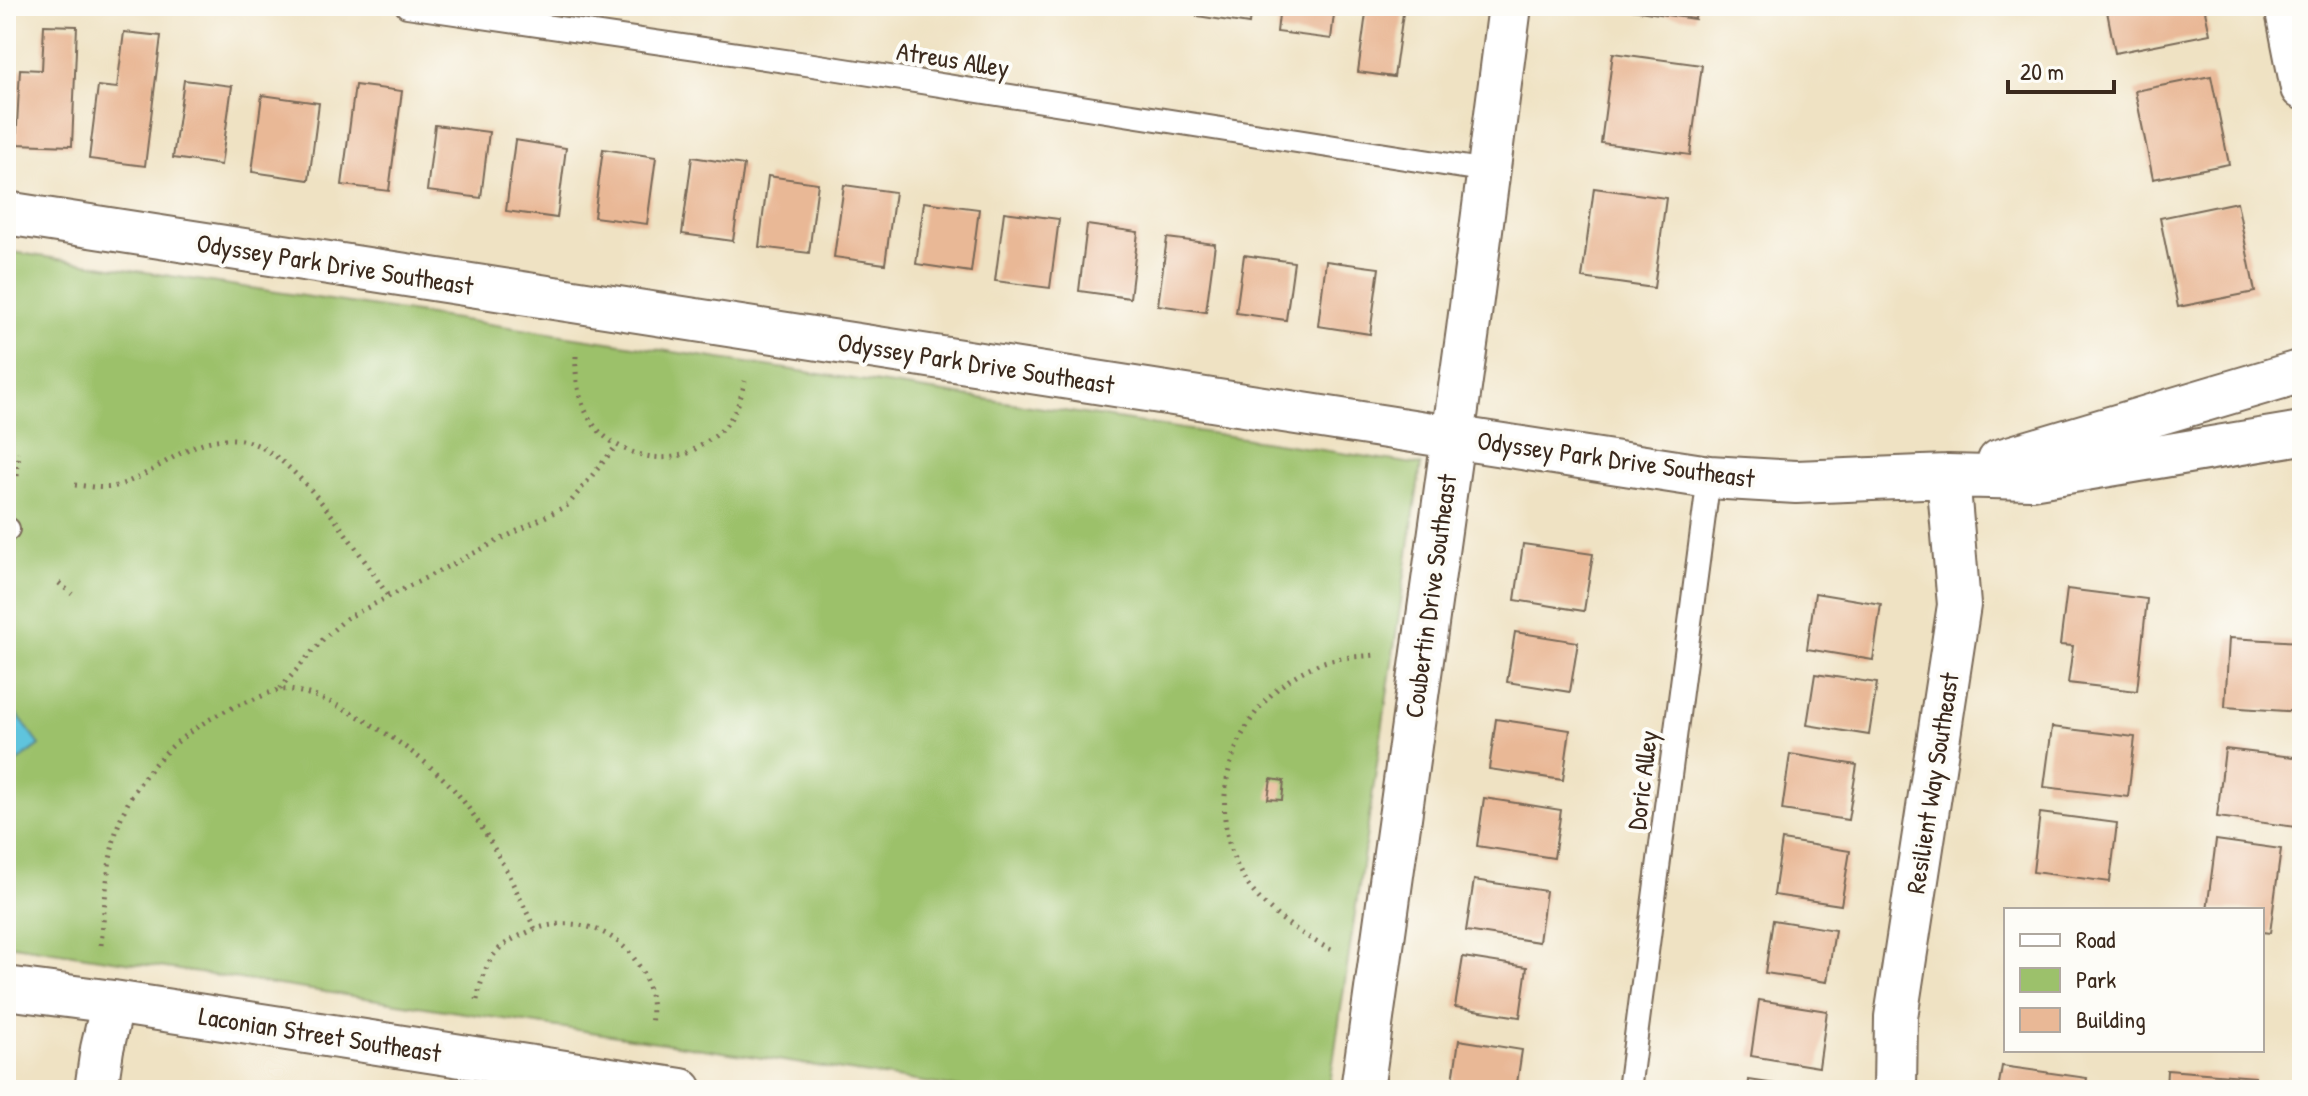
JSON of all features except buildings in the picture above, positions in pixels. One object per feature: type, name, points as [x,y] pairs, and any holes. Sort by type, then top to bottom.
[{"type":"street","name":"Coubertin Drive Southeast","points":[[1362,1090],[1510,6]]},
{"type":"street","points":[[2286,6],[2302,88]]},
{"type":"street","name":"Odyssey Park Drive Southeast","points":[[6,213],[1709,477],[1796,482],[1948,476],[2031,478],[2302,433]]},
{"type":"street","name":"Odyssey Park Drive Southeast","points":[[1948,476],[2302,371]]},
{"type":"street","name":"Resilient Way Southeast","points":[[1895,1090],[1896,1017],[1959,605],[1948,476]]},
{"type":"street","name":"Laconian Street Southeast","points":[[6,988],[681,1090]]},
{"type":"street","points":[[96,1090],[113,1002]]},
{"type":"lane","name":"Atreus Alley","points":[[407,6],[1488,171]]},
{"type":"lane","name":"Doric Alley","points":[[1629,1090],[1709,477]]},
{"type":"path","points":[[576,356],[575,377],[589,419],[617,445],[640,455],[685,455],[717,435],[732,417],[745,381]]},
{"type":"path","points":[[75,485],[110,488],[199,444],[230,438],[255,444],[280,459],[297,475],[340,527],[388,596]]},
{"type":"path","points":[[280,690],[302,662],[347,618],[568,505],[617,445]]},
{"type":"path","points":[[17,476],[19,452]]},
{"type":"path","points":[[59,583],[72,594]]},
{"type":"path","points":[[1331,950],[1288,925],[1262,902],[1245,880],[1226,835],[1225,803],[1229,769],[1250,719],[1270,695],[1320,664],[1375,655]]},
{"type":"path","points":[[101,945],[113,847],[121,817],[137,784],[160,756],[184,734],[239,704],[280,690],[301,692],[333,704],[424,760],[455,791],[479,824],[502,862],[535,929]]},
{"type":"path","points":[[477,1000],[488,964],[499,948],[551,924],[577,924],[609,935],[628,950],[643,971],[650,992],[651,1026]]},
{"type":"green space","points":[[6,251],[1421,465],[1329,1090],[975,1090],[6,944]]},
{"type":"water","points":[[6,700],[40,745],[6,770]]}]
